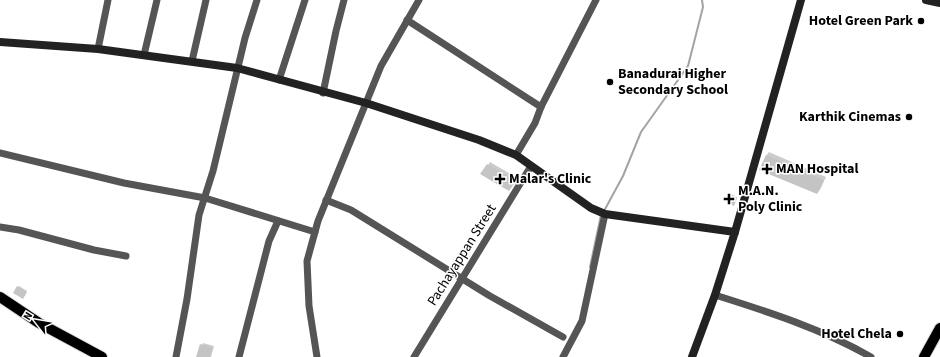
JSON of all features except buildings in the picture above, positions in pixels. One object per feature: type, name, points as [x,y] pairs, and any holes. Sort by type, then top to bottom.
[{"type":"main road","points":[[0,298],[39,323],[102,357]]},
{"type":"main road","points":[[924,357],[940,328]]},
{"type":"street","points":[[98,49],[108,0]]},
{"type":"street","points":[[144,55],[157,0]]},
{"type":"street","points":[[192,61],[206,0]]},
{"type":"street","points":[[176,357],[186,306],[199,215],[205,198],[237,68],[257,0]]},
{"type":"street","points":[[279,80],[305,0]]},
{"type":"street","points":[[323,92],[344,0]]},
{"type":"street","points":[[317,357],[307,286],[307,261],[315,232],[326,200],[381,66],[419,0]]},
{"type":"street","points":[[516,155],[534,123],[595,0]]},
{"type":"street","points":[[692,357],[715,295],[735,232],[801,0]]},
{"type":"street","points":[[926,0],[940,3]]},
{"type":"street","points":[[407,20],[541,107]]},
{"type":"street","points":[[0,42],[98,49],[237,68],[366,103],[479,140],[516,155],[591,208],[605,214],[735,232]]},
{"type":"street","points":[[0,154],[124,183],[205,198],[315,232]]},
{"type":"street","name":"Pachayappan Street","points":[[414,357],[532,166]]},
{"type":"street","points":[[326,200],[351,210],[463,279],[563,337]]},
{"type":"street","points":[[563,357],[582,321],[605,214]]},
{"type":"street","points":[[239,357],[269,241],[278,221]]},
{"type":"street","points":[[0,227],[19,230],[94,250],[126,256]]},
{"type":"street","points":[[715,295],[769,312],[836,337],[871,357]]},
{"type":"waterway","points":[[604,211],[623,176],[641,132],[688,66],[703,7],[702,0]]},
{"type":"waterway","points":[[590,267],[601,215]]},
{"type":"place","name":"Hotel Green Park","points":[[921,21]]},
{"type":"place","name":"Banadurai Higher Secondary School","points":[[610,82]]},
{"type":"place","name":"Karthik Cinemas","points":[[909,117]]},
{"type":"place","name":"MAN Hospital","points":[[767,169]]},
{"type":"place","name":"Malar's Clinic","points":[[500,179]]},
{"type":"place","name":"M.A.N. Poly Clinic","points":[[729,199]]},
{"type":"place","name":"Hotel Chela","points":[[900,334]]}]
